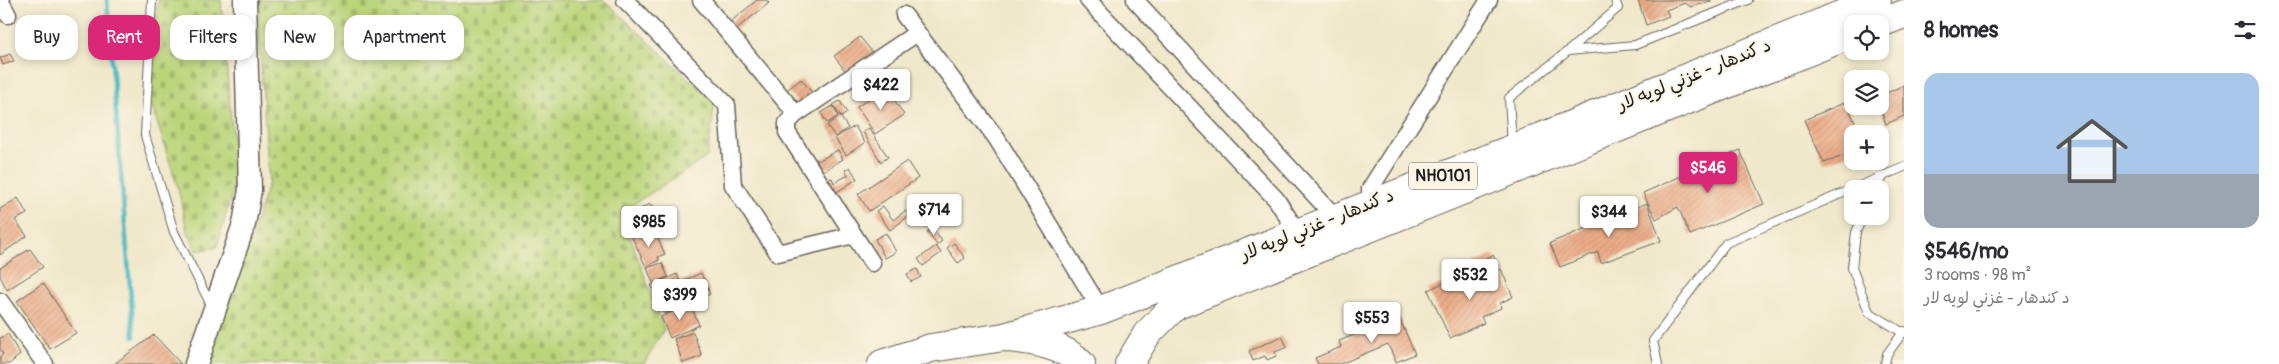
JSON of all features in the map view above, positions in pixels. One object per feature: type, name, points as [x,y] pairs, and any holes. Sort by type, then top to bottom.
[{"type":"highway","name":"د کندهار - غزني لويه لار","points":[[882,364],[931,348],[1004,336],[1101,310],[1298,233],[1340,228],[1371,203],[1512,149],[1878,0]]},
{"type":"highway","points":[[1889,20],[1904,14]]},
{"type":"highway","name":"د کندهار - غزني لويه لار","points":[[1129,364],[1147,334],[1175,306],[1340,228],[1480,182],[1844,37]]},
{"type":"highway","name":"د کندهار - غزني لويه لار","points":[[1004,336],[1044,343],[1076,359],[1081,364]]},
{"type":"street","points":[[0,0],[8,15]]},
{"type":"street","points":[[196,364],[244,224],[250,190],[244,0]]},
{"type":"street","points":[[625,0],[727,106],[733,185],[778,253],[854,235]]},
{"type":"street","points":[[701,0],[796,114]]},
{"type":"street","points":[[1088,0],[1276,198],[1298,233]]},
{"type":"street","points":[[1135,0],[1340,228]]},
{"type":"street","points":[[1371,203],[1370,189],[1489,0]]},
{"type":"street","points":[[904,15],[997,139],[1101,310]]},
{"type":"street","points":[[872,263],[787,132],[787,123],[796,114],[917,33]]},
{"type":"street","points":[[0,300],[45,364]]},
{"type":"lane","points":[[152,0],[145,135],[174,232],[214,311]]},
{"type":"lane","points":[[1512,149],[1509,98],[1618,8],[1615,0]]},
{"type":"lane","points":[[1568,51],[1635,45],[1748,0]]},
{"type":"lane","points":[[1658,364],[1653,342],[1726,243],[1904,167]]},
{"type":"lane","points":[[1882,180],[1884,175]]},
{"type":"lane","points":[[1859,225],[1856,232],[1852,268],[1869,312],[1903,331],[1887,354],[1885,364]]},
{"type":"green space","points":[[158,0],[221,0],[222,15],[170,15],[170,60],[226,60],[236,179],[217,247],[197,251],[187,230],[178,188],[151,103],[154,60],[160,60],[160,15],[157,15]]},
{"type":"green space","points":[[260,0],[604,0],[715,103],[707,157],[621,212],[664,329],[644,364],[208,364],[269,182],[258,22]]},
{"type":"building","points":[[757,0],[766,0],[769,3],[735,30],[729,23]]},
{"type":"building","points":[[1638,0],[1711,1],[1691,7],[1685,3],[1666,10],[1669,16],[1646,25]]},
{"type":"building","points":[[860,37],[873,53],[847,73],[834,56]]},
{"type":"building","points":[[10,54],[14,61],[3,65],[0,58]]},
{"type":"building","points":[[801,79],[814,95],[801,106],[787,90]]},
{"type":"building","points":[[1904,85],[1904,116],[1886,124],[1882,115],[1889,115],[1889,92]]},
{"type":"building","points":[[886,87],[904,115],[875,134],[857,107]]},
{"type":"building","points":[[840,101],[847,113],[841,117],[833,105]]},
{"type":"building","points":[[1844,103],[1844,115],[1852,115],[1856,125],[1844,125],[1844,156],[1824,163],[1804,120]]},
{"type":"building","points":[[833,106],[838,116],[827,123],[821,113]]},
{"type":"building","points":[[840,116],[848,128],[835,137],[827,125]]},
{"type":"building","points":[[855,126],[865,143],[846,155],[835,138]]},
{"type":"building","points":[[869,128],[888,157],[881,162],[863,132]]},
{"type":"building","points":[[838,150],[843,159],[822,172],[816,162]]},
{"type":"building","points":[[1740,150],[1764,204],[1690,235],[1678,207],[1656,219],[1643,193]]},
{"type":"building","points":[[907,161],[918,178],[869,211],[858,194]]},
{"type":"building","points":[[850,167],[857,179],[835,193],[827,180],[832,178],[834,183],[848,175],[845,170]]},
{"type":"building","points":[[18,198],[27,214],[15,220],[27,236],[0,255],[0,209]]},
{"type":"building","points":[[1647,203],[1661,241],[1601,263],[1598,252],[1560,267],[1550,243]]},
{"type":"building","points":[[650,204],[659,220],[633,233],[625,217]]},
{"type":"building","points":[[883,206],[893,220],[905,211],[909,216],[890,230],[876,211]]},
{"type":"building","points":[[932,228],[942,241],[937,245],[927,232]]},
{"type":"building","points":[[646,231],[649,236],[655,233],[665,254],[658,257],[659,260],[646,267],[632,237]]},
{"type":"building","points":[[886,233],[896,252],[885,258],[875,239]]},
{"type":"building","points":[[954,243],[965,258],[958,263],[947,248]]},
{"type":"building","points":[[936,246],[941,253],[923,266],[918,259]]},
{"type":"building","points":[[30,249],[43,267],[7,290],[0,276],[0,268]]},
{"type":"building","points":[[1493,255],[1499,267],[1478,276],[1473,264]]},
{"type":"building","points":[[662,263],[668,277],[653,283],[647,268]]},
{"type":"building","points":[[917,269],[921,277],[911,282],[907,274]]},
{"type":"building","points":[[1501,269],[1513,297],[1500,303],[1501,308],[1481,317],[1484,323],[1450,338],[1428,290],[1450,280],[1455,289],[1465,285],[1461,277],[1470,273],[1474,281]]},
{"type":"building","points":[[701,273],[710,294],[664,314],[651,285],[677,274],[680,282]]},
{"type":"building","points":[[43,283],[76,333],[50,349],[17,301]]},
{"type":"building","points":[[690,304],[699,325],[670,338],[661,317]]},
{"type":"building","points":[[1399,317],[1415,354],[1396,362],[1388,344],[1340,364],[1318,364],[1315,358],[1341,347],[1339,341]]},
{"type":"building","points":[[693,332],[702,356],[683,363],[674,339]]},
{"type":"building","points":[[8,334],[20,355],[9,364],[0,364],[0,356],[3,354],[0,350],[0,338]]},
{"type":"building","points":[[154,335],[181,364],[114,364]]},
{"type":"building","points":[[1282,336],[1287,347],[1275,352],[1276,356],[1267,360],[1265,356],[1253,361],[1249,351]]},
{"type":"waterway","points":[[107,0],[134,337]]}]
